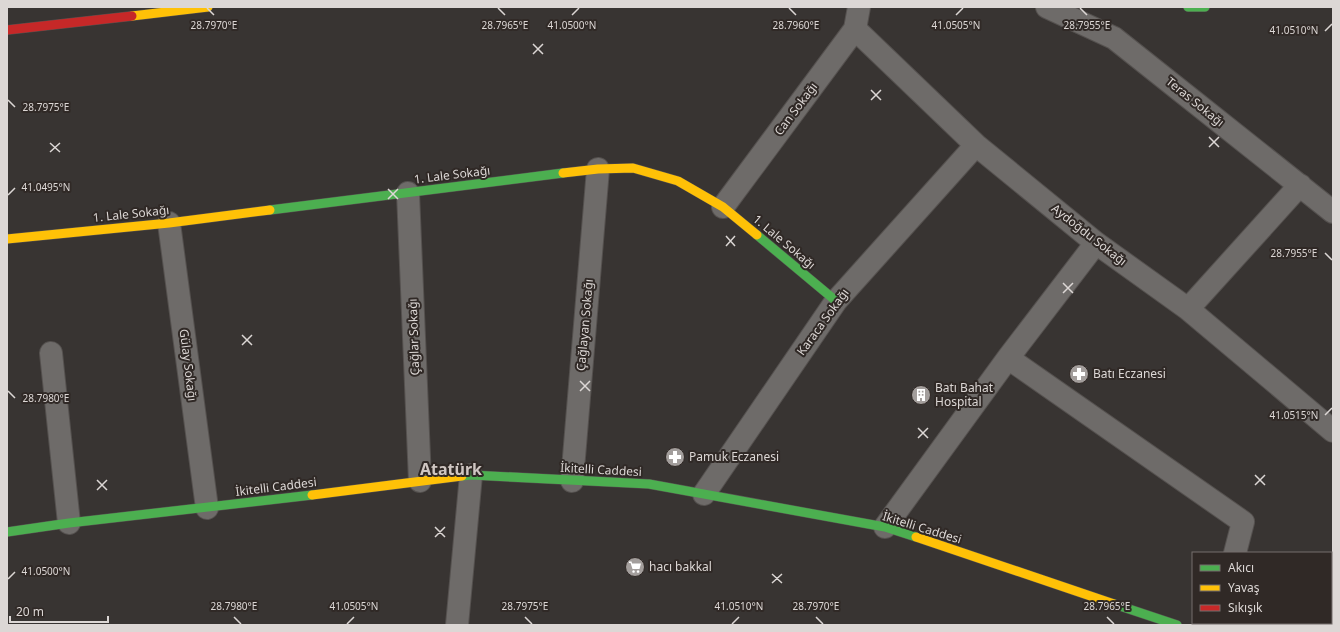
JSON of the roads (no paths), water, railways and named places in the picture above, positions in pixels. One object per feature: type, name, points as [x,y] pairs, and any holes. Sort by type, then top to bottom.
[{"type":"main road","points":[[7,30],[208,7]]},
{"type":"main road","points":[[1188,7],[1205,7]]},
{"type":"main road","name":"1. Lale Sokağı","points":[[7,239],[169,222],[598,169],[633,168],[678,181],[723,207],[836,301]]},
{"type":"main road","name":"İkitelli Caddesi","points":[[7,532],[69,523],[207,508],[471,475],[649,484],[885,527],[1177,625]]},
{"type":"street","name":"Can Sokağı","points":[[723,207],[855,29],[859,7]]},
{"type":"street","name":"Teras Sokağı","points":[[1047,7],[1114,38],[1333,212]]},
{"type":"street","name":"Aydoğdu Sokağı","points":[[855,29],[976,145],[1096,243],[1188,309],[1333,431]]},
{"type":"street","name":"Karaca Sokağı","points":[[704,494],[836,301],[976,145]]},
{"type":"street","name":"Çağlayan Sokağı","points":[[572,481],[598,169]]},
{"type":"street","points":[[1188,309],[1300,185]]},
{"type":"street","name":"Çağlar Sokağı","points":[[408,193],[420,481]]},
{"type":"street","name":"Gülay Sokağı","points":[[169,222],[207,508]]},
{"type":"street","points":[[885,527],[1008,358],[1096,243]]},
{"type":"street","points":[[51,353],[69,523]]},
{"type":"street","points":[[1008,358],[1243,522],[1234,552]]},
{"type":"street","points":[[457,625],[471,475]]},
{"type":"place","name":"Batı Eczanesi","points":[[1079,374]]},
{"type":"place","name":"Batı Bahat Hospital","points":[[921,395]]},
{"type":"place","name":"Pamuk Eczanesi","points":[[675,457]]},
{"type":"place","name":"hacı bakkal","points":[[635,567]]},
{"type":"district","name":"Atatürk","points":[[451,469]]}]
